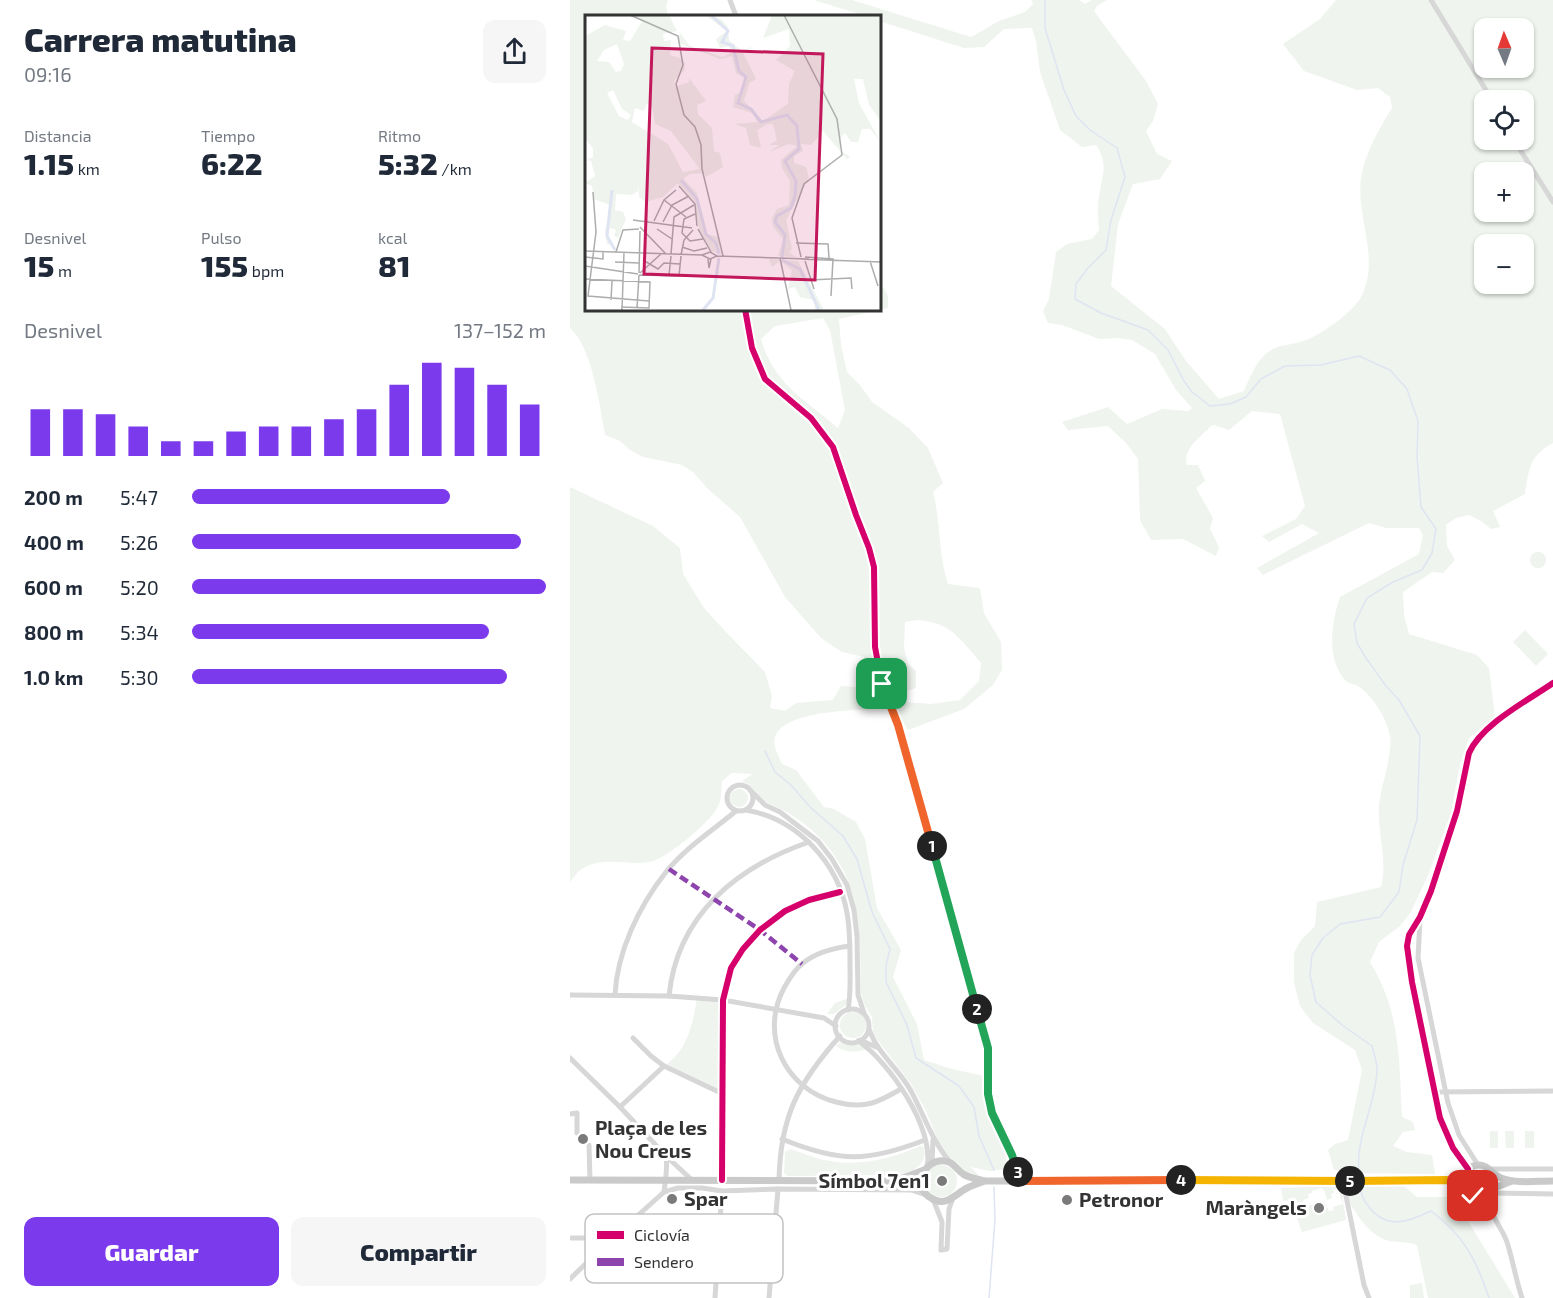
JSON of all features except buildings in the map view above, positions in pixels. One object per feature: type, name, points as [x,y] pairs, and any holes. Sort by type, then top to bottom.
[{"type":"main road","points":[[896,1181],[938,1161],[950,1162],[970,1178],[985,1181],[1448,1180],[1478,1165],[1512,1181],[1553,1181]]},
{"type":"main road","points":[[928,1166],[921,1179],[928,1195]]},
{"type":"main road","points":[[1491,1171],[1495,1181],[1491,1192]]},
{"type":"main road","points":[[956,1196],[963,1182],[960,1172]]},
{"type":"main road","points":[[1464,1189],[1462,1182],[1466,1172]]},
{"type":"main road","points":[[570,1180],[896,1181],[912,1184],[943,1202],[985,1181]]},
{"type":"main road","points":[[1448,1180],[1480,1198],[1512,1181]]},
{"type":"street","points":[[730,0],[736,15]]},
{"type":"street","points":[[1431,0],[1486,90]]},
{"type":"street","points":[[1520,150],[1553,202]]},
{"type":"street","points":[[745,310],[752,348],[765,379],[811,418],[833,447],[869,548],[874,567],[875,647],[882,684],[898,725],[988,1048],[988,1094],[992,1113],[1012,1155],[1021,1181]]},
{"type":"street","points":[[1466,1172],[1440,1118],[1410,974],[1408,940],[1431,891],[1457,811],[1472,745],[1494,724],[1553,683]]},
{"type":"street","points":[[736,812],[726,800],[729,790],[739,785],[745,786],[765,805],[780,812],[819,841],[832,859],[847,885],[854,910],[858,995],[876,1047],[910,1089],[933,1136],[950,1162]]},
{"type":"street","points":[[747,809],[752,803],[751,791]]},
{"type":"street","points":[[615,995],[615,982],[624,951],[641,909],[669,869],[698,841],[736,812],[765,805]]},
{"type":"street","points":[[747,809],[779,820],[809,842],[832,873],[847,910],[850,946],[850,1009]]},
{"type":"street","points":[[669,996],[670,982],[678,956],[697,920],[714,899],[735,879],[759,863],[785,850],[809,842]]},
{"type":"street","points":[[722,1180],[723,1000],[731,968],[743,949],[760,930],[785,911],[809,900],[840,892]]},
{"type":"street","points":[[1419,917],[1420,966],[1450,1115],[1459,1135],[1478,1165]]},
{"type":"street","points":[[1408,940],[1412,938],[1418,940]]},
{"type":"street","points":[[850,946],[819,954],[803,963],[790,977],[776,1008],[774,1030],[778,1054],[789,1073],[801,1086],[824,1099],[847,1104],[872,1103],[901,1089]]},
{"type":"street","points":[[570,995],[669,996],[723,1000],[776,1008],[824,1018],[836,1026],[840,1036],[848,1042],[859,1041],[876,1047]]},
{"type":"street","points":[[824,1018],[850,1009],[858,995]]},
{"type":"street","points":[[850,1009],[864,1014]]},
{"type":"street","points":[[836,1026],[840,1014]]},
{"type":"street","points":[[859,1041],[869,1029]]},
{"type":"street","points":[[779,1181],[782,1140],[788,1114],[801,1086],[817,1061],[840,1036]]},
{"type":"street","points":[[633,1038],[664,1066],[723,1094]]},
{"type":"street","points":[[859,1041],[871,1051],[901,1089],[914,1111],[926,1140],[929,1154],[928,1166]]},
{"type":"street","points":[[570,1058],[693,1181]]},
{"type":"street","points":[[620,1107],[664,1066]]},
{"type":"street","points":[[1435,1092],[1553,1091]]},
{"type":"street","points":[[570,1114],[577,1113],[577,1133]]},
{"type":"street","points":[[928,1166],[933,1136]]},
{"type":"street","points":[[782,1140],[823,1154],[851,1158],[881,1155],[926,1140]]},
{"type":"street","points":[[589,1145],[590,1180]]},
{"type":"street","points":[[664,1192],[663,1181],[668,1161],[666,1156]]},
{"type":"street","points":[[1491,1171],[1553,1169]]},
{"type":"street","points":[[1347,1181],[1345,1191],[1364,1285],[1369,1298]]},
{"type":"street","points":[[639,1214],[664,1192],[678,1188],[722,1191],[911,1190],[928,1195],[942,1222],[941,1250],[947,1249],[949,1209],[956,1196]]},
{"type":"street","points":[[776,1214],[778,1189]]},
{"type":"street","points":[[721,1214],[722,1191]]},
{"type":"street","points":[[1521,1298],[1506,1239],[1488,1203],[1491,1192],[1553,1194]]},
{"type":"street","points":[[1473,1196],[1491,1211]]},
{"type":"street","points":[[570,1279],[585,1264]]},
{"type":"street","points":[[715,1298],[716,1283]]},
{"type":"street","points":[[769,1298],[770,1283]]},
{"type":"shaded area","points":[[570,0],[668,0],[666,6],[668,15],[585,15],[585,310],[879,310],[839,319],[841,345],[847,372],[872,402],[909,428],[928,448],[943,483],[933,492],[948,584],[980,588],[984,613],[1001,642],[1002,670],[993,685],[964,709],[908,730],[895,708],[848,710],[829,712],[794,721],[782,728],[775,737],[774,744],[782,764],[796,770],[824,807],[834,809],[856,822],[865,839],[877,908],[901,950],[893,977],[917,1024],[924,1060],[984,1076],[988,1119],[1006,1153],[1007,1169],[990,1171],[971,1167],[980,1177],[965,1173],[958,1163],[948,1156],[938,1141],[926,1111],[911,1084],[873,1034],[872,1017],[864,1004],[861,993],[858,919],[846,876],[835,856],[820,838],[795,817],[766,802],[742,781],[753,774],[732,773],[722,781],[721,799],[715,811],[699,829],[667,854],[650,862],[595,863],[578,872],[570,882],[570,487],[653,526],[680,548],[683,574],[704,608],[765,672],[772,696],[770,708],[785,711],[796,703],[833,700],[841,686],[871,688],[864,657],[842,652],[821,638],[785,597],[740,517],[707,488],[693,472],[682,465],[643,457],[620,441],[605,435],[598,393],[578,337],[570,328]],"holes":[[[823,318],[830,330],[845,410],[838,428],[783,380],[774,369],[761,339],[775,326]],[[929,621],[954,633],[981,663],[979,681],[960,700],[931,704],[906,702],[907,691],[916,688],[916,671],[908,664],[904,647],[905,622]]]},
{"type":"shaded area","points":[[814,0],[852,0],[971,37],[999,21],[1025,12],[1033,4],[1032,0],[1079,0],[1085,4],[1092,0],[1107,0],[1097,6],[1094,11],[1146,81],[1158,104],[1153,121],[1146,131],[1157,154],[1172,161],[1160,179],[1133,184],[1118,224],[1111,286],[1165,329],[1186,361],[1219,399],[1244,391],[1258,363],[1271,350],[1306,340],[1321,333],[1337,321],[1353,308],[1362,295],[1367,281],[1369,266],[1360,193],[1361,178],[1369,150],[1392,108],[1390,97],[1378,88],[1357,90],[1304,71],[1283,44],[1320,19],[1336,0],[1553,0],[1553,443],[1535,458],[1529,470],[1525,494],[1493,511],[1500,527],[1491,529],[1469,515],[1456,518],[1446,525],[1447,546],[1455,560],[1443,573],[1432,572],[1403,592],[1404,615],[1409,634],[1477,655],[1489,668],[1495,717],[1469,738],[1460,764],[1451,813],[1429,873],[1411,912],[1400,926],[1379,942],[1370,962],[1388,1000],[1393,1018],[1399,1056],[1402,1117],[1413,1122],[1415,1130],[1403,1132],[1393,1146],[1407,1152],[1432,1155],[1435,1174],[1351,1173],[1334,1170],[1328,1150],[1335,1144],[1348,1140],[1362,1070],[1355,1050],[1313,1023],[1300,1006],[1294,983],[1294,953],[1301,940],[1315,926],[1317,902],[1381,887],[1383,877],[1379,805],[1390,751],[1390,736],[1386,722],[1374,702],[1364,690],[1346,681],[1339,672],[1332,640],[1337,607],[1340,597],[1419,554],[1423,535],[1419,528],[1386,528],[1369,523],[1263,575],[1257,568],[1319,533],[1302,524],[1269,542],[1262,536],[1296,519],[1305,506],[1280,414],[1252,411],[1229,430],[1211,426],[1193,444],[1187,454],[1187,465],[1198,465],[1205,481],[1196,488],[1213,518],[1210,529],[1219,547],[1216,556],[1183,539],[1151,540],[1140,520],[1138,459],[1126,443],[1108,426],[1068,430],[1062,422],[1108,407],[1127,424],[1162,409],[1188,411],[1192,408],[1176,390],[1155,354],[1132,340],[1099,339],[1062,325],[1048,323],[1043,311],[1049,299],[1056,252],[1067,244],[1092,239],[1099,230],[1098,205],[1104,170],[1102,158],[1096,145],[1082,147],[1060,130],[1040,72],[1032,28],[1004,29],[984,47],[964,48],[880,21],[880,15],[862,15]]},
{"type":"shaded area","points":[[880,282],[888,296],[888,308],[880,310]]},
{"type":"shaded area","points":[[1535,552],[1541,552],[1546,560],[1544,566],[1535,568],[1530,563],[1530,557]]},
{"type":"shaded area","points":[[1525,630],[1548,654],[1536,666],[1513,642]]},
{"type":"shaded area","points":[[739,789],[745,792],[748,798],[745,804],[739,807],[733,804],[730,798],[733,792]]},
{"type":"shaded area","points":[[697,998],[723,1000],[723,1094],[664,1066],[678,1053],[688,1036]]},
{"type":"shaded area","points":[[849,998],[846,1005],[834,1014],[827,1014],[835,1003]]},
{"type":"shaded area","points":[[853,1012],[862,1016],[866,1025],[862,1034],[853,1038],[844,1034],[840,1025],[844,1016]]},
{"type":"shaded area","points":[[841,1042],[866,1049],[847,1051],[836,1046]]},
{"type":"shaded area","points":[[1490,1131],[1498,1131],[1498,1148],[1490,1148]]},
{"type":"shaded area","points":[[1505,1131],[1514,1131],[1514,1148],[1506,1148]]},
{"type":"shaded area","points":[[1525,1131],[1534,1131],[1534,1148],[1525,1148]]},
{"type":"shaded area","points":[[920,1146],[924,1147],[925,1153],[922,1162],[916,1169],[902,1175],[788,1176],[784,1173],[785,1152],[790,1149],[829,1161],[856,1163],[894,1156]]},
{"type":"shaded area","points":[[941,1165],[952,1170],[957,1181],[952,1192],[941,1197],[930,1192],[925,1181],[930,1170]]},
{"type":"shaded area","points":[[1338,1186],[1341,1189],[1346,1220],[1302,1232],[1293,1200],[1283,1201],[1281,1188]],"holes":[[[1321,1188],[1327,1200],[1332,1198],[1333,1190],[1338,1189],[1343,1204],[1329,1211],[1324,1201],[1304,1207],[1303,1200],[1309,1198],[1308,1194]]]},
{"type":"shaded area","points":[[1366,1186],[1404,1186],[1417,1197],[1450,1197],[1460,1208],[1515,1298],[1428,1298],[1417,1245],[1389,1241],[1375,1234],[1364,1224],[1346,1198],[1352,1189]]},
{"type":"shaded area","points":[[1422,1283],[1424,1298],[1410,1298],[1410,1285]]},
{"type":"waterway","points":[[1045,0],[1045,28],[1064,90],[1076,116],[1090,130],[1117,148],[1125,177],[1111,220],[1106,250],[1076,284],[1075,299],[1101,313],[1148,330],[1168,350],[1192,392],[1210,406],[1230,404],[1246,397],[1261,379],[1285,366],[1321,365],[1359,356],[1390,370],[1407,389],[1418,421],[1417,457],[1421,507],[1436,529],[1432,553],[1422,570],[1393,582],[1367,598],[1354,624],[1357,643],[1386,686],[1399,700],[1420,736],[1417,820],[1403,865],[1399,892],[1380,917],[1340,924],[1323,938],[1312,955],[1310,975],[1316,1002],[1342,1025],[1372,1046],[1375,1058],[1376,1083],[1360,1146],[1359,1172]]},
{"type":"waterway","points":[[765,751],[775,772],[843,836],[857,859],[872,912],[890,949],[886,965],[886,982],[907,1025],[916,1058],[959,1086],[974,1107],[979,1136],[994,1170]]},
{"type":"waterway","points":[[1360,1185],[1367,1204],[1383,1219],[1406,1221],[1431,1211],[1442,1220],[1468,1249],[1489,1298]]},
{"type":"waterway","points":[[989,1298],[995,1219],[994,1187]]},
{"type":"marked path","points":[[669,869],[760,930],[802,964]]},
{"type":"cycle path","points":[[745,310],[752,348],[765,379],[811,418],[833,447],[869,548],[874,567],[875,647],[882,684],[898,725],[988,1048],[988,1094],[992,1113],[1012,1155],[1021,1181]]},
{"type":"cycle path","points":[[1468,1169],[1453,1148],[1440,1118],[1412,982],[1407,946],[1409,935],[1431,891],[1457,811],[1469,753],[1475,742],[1494,723],[1553,683]]},
{"type":"cycle path","points":[[722,1180],[723,1000],[731,968],[743,949],[760,930],[785,911],[809,900],[840,892]]},
{"type":"place","name":"Plaça de les Nou Creus","points":[[583,1139]]},
{"type":"place","name":"Símbol 7en1","points":[[942,1181]]},
{"type":"place","name":"Spar","points":[[672,1199]]},
{"type":"place","name":"Petronor","points":[[1067,1200]]},
{"type":"place","name":"Maràngels","points":[[1319,1208]]},
{"type":"route","points":[[882,684],[898,725],[988,1048],[990,1067],[988,1094],[992,1113],[1012,1155],[1021,1181],[1448,1180],[1473,1196]]}]
